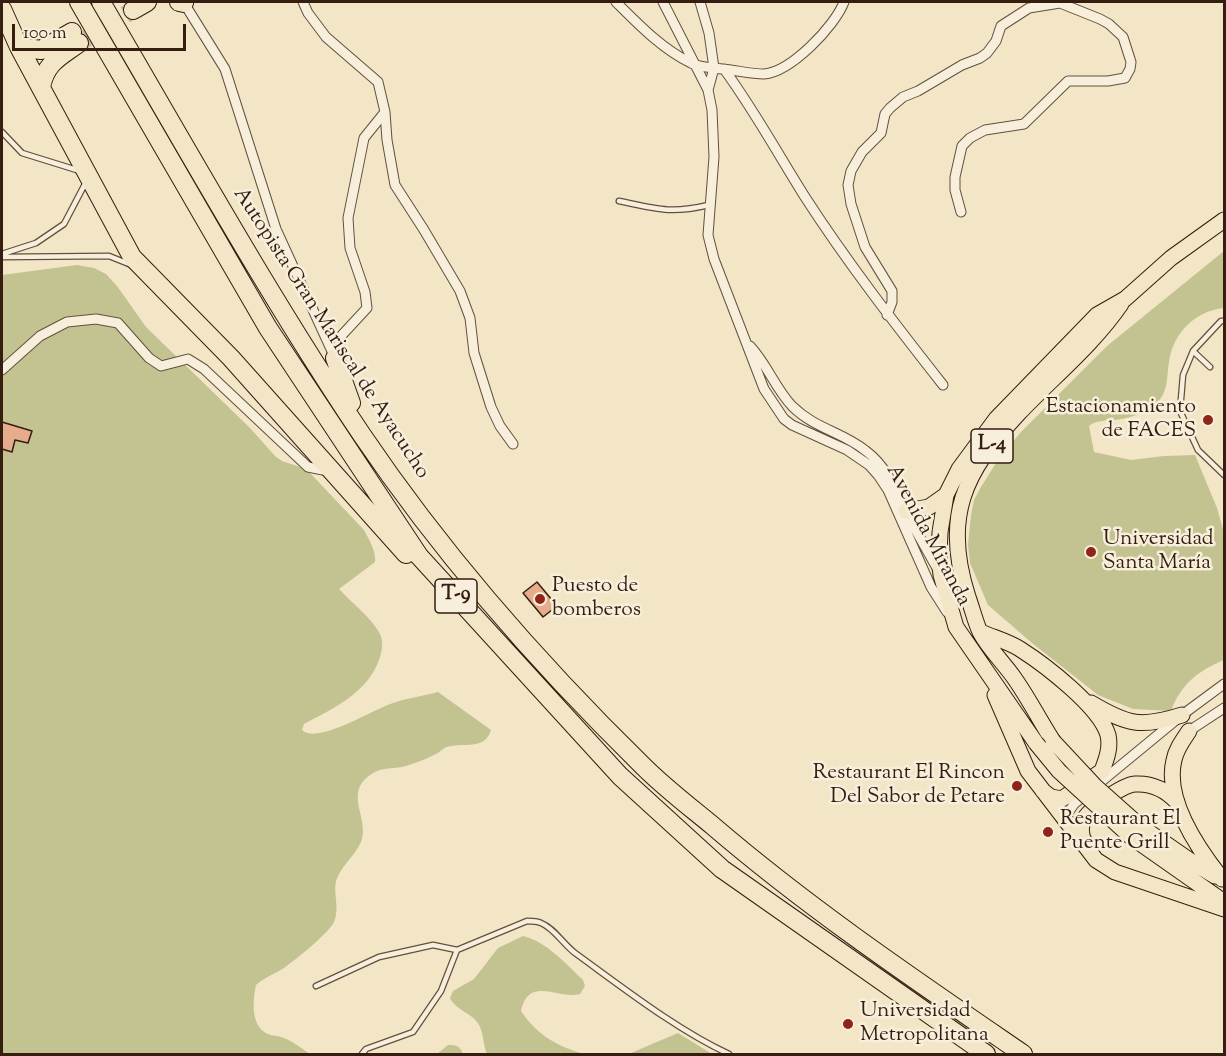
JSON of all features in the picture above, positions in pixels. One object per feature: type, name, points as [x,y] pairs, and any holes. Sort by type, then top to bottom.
[{"type":"highway","name":"Autopista Gran Mariscal de Ayacucho","points":[[79,2],[268,328],[419,556],[620,776],[722,869],[986,1054]]},
{"type":"highway","name":"Autopista Gran Mariscal de Ayacucho","points":[[101,2],[256,268],[363,436],[442,544],[538,658],[645,769],[742,851],[855,939],[1023,1054]]},
{"type":"highway","points":[[2,9],[19,48],[132,257],[231,358],[375,517],[421,572],[472,614]]},
{"type":"highway","points":[[19,48],[41,50],[75,38],[50,63],[41,87]]},
{"type":"highway","points":[[335,358],[363,436]]},
{"type":"main road","name":"L-4","points":[[1224,220],[1171,258],[1125,299],[1097,315],[996,418],[959,469],[946,495],[939,546],[941,575],[956,627],[1036,743],[1059,771],[1224,902]]},
{"type":"main road","name":"L-4","points":[[1125,299],[1108,324],[1017,415],[981,460],[964,492],[958,516],[956,544],[961,574],[980,632],[1016,680],[1053,741],[1135,831],[1223,880]]},
{"type":"main road","points":[[906,511],[928,507],[946,495]]},
{"type":"main road","points":[[941,575],[980,632],[1019,649],[1079,695],[1127,721],[1147,724],[1182,715]]},
{"type":"main road","name":"L-4","points":[[982,665],[1028,771],[1092,855],[1102,865],[1115,872],[1224,909]]},
{"type":"main road","points":[[1040,789],[1051,797],[1062,799],[1102,771],[1108,754],[1108,736],[1097,715],[1079,695]]},
{"type":"main road","points":[[1177,802],[1173,762],[1178,748],[1189,731]]},
{"type":"main road","points":[[1092,855],[1082,838],[1083,821],[1118,790],[1130,785],[1148,785],[1164,790],[1177,802]]},
{"type":"main road","name":"L-4","points":[[1177,802],[1194,839],[1223,880]]},
{"type":"street","points":[[182,2],[225,69],[276,229],[335,358]]},
{"type":"street","points":[[303,2],[308,13],[326,37],[378,82],[385,112],[388,149],[395,185],[459,291],[470,318],[474,353],[491,407],[500,426],[513,444]]},
{"type":"street","points":[[616,2],[654,38],[694,65],[763,74],[785,66],[823,34],[841,10],[844,2]]},
{"type":"street","name":"Avenida Miranda","points":[[663,2],[708,90],[712,110],[714,157],[708,234],[714,259],[764,389],[784,419],[792,425],[848,450],[869,465],[878,475],[888,490],[932,587],[956,627]]},
{"type":"street","name":"Avenida Miranda","points":[[700,2],[714,68],[708,90]]},
{"type":"street","points":[[888,315],[892,302],[892,291],[865,247],[857,227],[848,185],[851,171],[862,152],[881,133],[885,114],[903,98],[987,53],[996,41],[1001,26],[1029,8],[1061,2],[1100,19],[1116,29],[1123,37],[1131,62],[1128,74],[1122,80],[1068,81],[1024,124],[984,130],[962,146],[955,190],[961,212]]},
{"type":"street","points":[[724,69],[743,94],[805,196],[888,315],[943,386]]},
{"type":"street","points":[[335,358],[342,335],[367,308],[365,292],[350,248],[348,218],[364,138],[385,112]]},
{"type":"street","points":[[2,370],[40,336],[67,322],[96,319],[118,323],[149,358],[161,366],[188,359],[204,369],[308,467],[331,471]]},
{"type":"street","name":"Avenida Miranda","points":[[746,343],[760,357],[780,391],[802,415],[820,427],[851,441],[878,461],[889,476],[941,575]]},
{"type":"street","points":[[1064,819],[1074,804],[1182,715],[1224,684]]},
{"type":"street","points":[[1189,731],[1224,708]]},
{"type":"street","points":[[1064,819],[1080,812]]},
{"type":"lane","points":[[2,132],[22,153],[87,175],[75,205],[64,224],[36,243],[2,256]]},
{"type":"lane","points":[[619,201],[664,211],[684,211],[709,205]]},
{"type":"lane","points":[[2,256],[109,256],[151,276]]},
{"type":"lane","points":[[1224,321],[1221,321],[1193,351],[1183,375],[1180,411],[1198,450],[1224,475]]},
{"type":"lane","points":[[1193,351],[1210,367]]},
{"type":"lane","points":[[316,986],[379,957],[433,945],[457,950],[527,921],[539,922],[548,927],[568,948],[629,991],[706,1044],[729,1054]]},
{"type":"lane","points":[[362,1054],[366,1049],[412,1032],[441,991],[457,950]]},
{"type":"green space","name":"Universidad Santa María","points":[[1224,251],[1224,308],[1213,310],[1195,319],[1181,333],[1171,351],[1166,385],[1161,398],[1152,407],[1134,416],[1098,422],[1089,426],[1094,452],[1131,460],[1195,455],[1217,508],[1224,533],[1224,660],[1198,674],[1185,686],[1171,711],[1133,709],[1098,695],[988,605],[970,563],[968,545],[971,515],[974,500],[981,487],[996,463],[1020,433],[1107,346]]},
{"type":"green space","points":[[77,265],[94,268],[106,274],[146,327],[251,429],[275,456],[311,474],[364,530],[370,541],[375,562],[339,589],[369,618],[379,632],[382,644],[379,660],[374,672],[358,691],[304,724],[302,730],[320,733],[333,730],[384,706],[438,692],[491,730],[488,737],[479,743],[447,747],[413,764],[379,770],[365,779],[359,788],[363,833],[361,842],[336,881],[334,922],[325,934],[300,956],[256,985],[254,1009],[259,1027],[267,1034],[288,1040],[310,1054],[2,1054],[2,275]]},
{"type":"green space","points":[[523,936],[540,943],[555,954],[583,980],[585,986],[580,994],[571,995],[537,991],[525,1000],[521,1011],[534,1027],[549,1039],[585,1054],[487,1054],[479,1025],[450,998],[453,991],[474,979],[498,948]]},
{"type":"green space","points":[[678,1033],[712,1054],[624,1054],[631,1053]]},
{"type":"green space","points":[[448,1045],[458,1046],[463,1054],[437,1054]]},
{"type":"building","points":[[2,422],[32,431],[28,443],[15,440],[12,452],[2,449]]},
{"type":"building","name":"Puesto de bomberos","points":[[537,582],[557,606],[543,617],[523,593]]},
{"type":"tunnel","points":[[79,43],[133,10]]},
{"type":"place","name":"Estacionamiento de FACES","points":[[1208,420]]},
{"type":"place","name":"Universidad Santa María","points":[[1091,552]]},
{"type":"place","name":"Puesto de bomberos","points":[[540,599]]},
{"type":"place","name":"Restaurant El Rincon Del Sabor de Petare","points":[[1017,786]]},
{"type":"place","name":"Restaurant El Puente Grill","points":[[1048,832]]},
{"type":"place","name":"Universidad Metropolitana","points":[[848,1024]]}]
